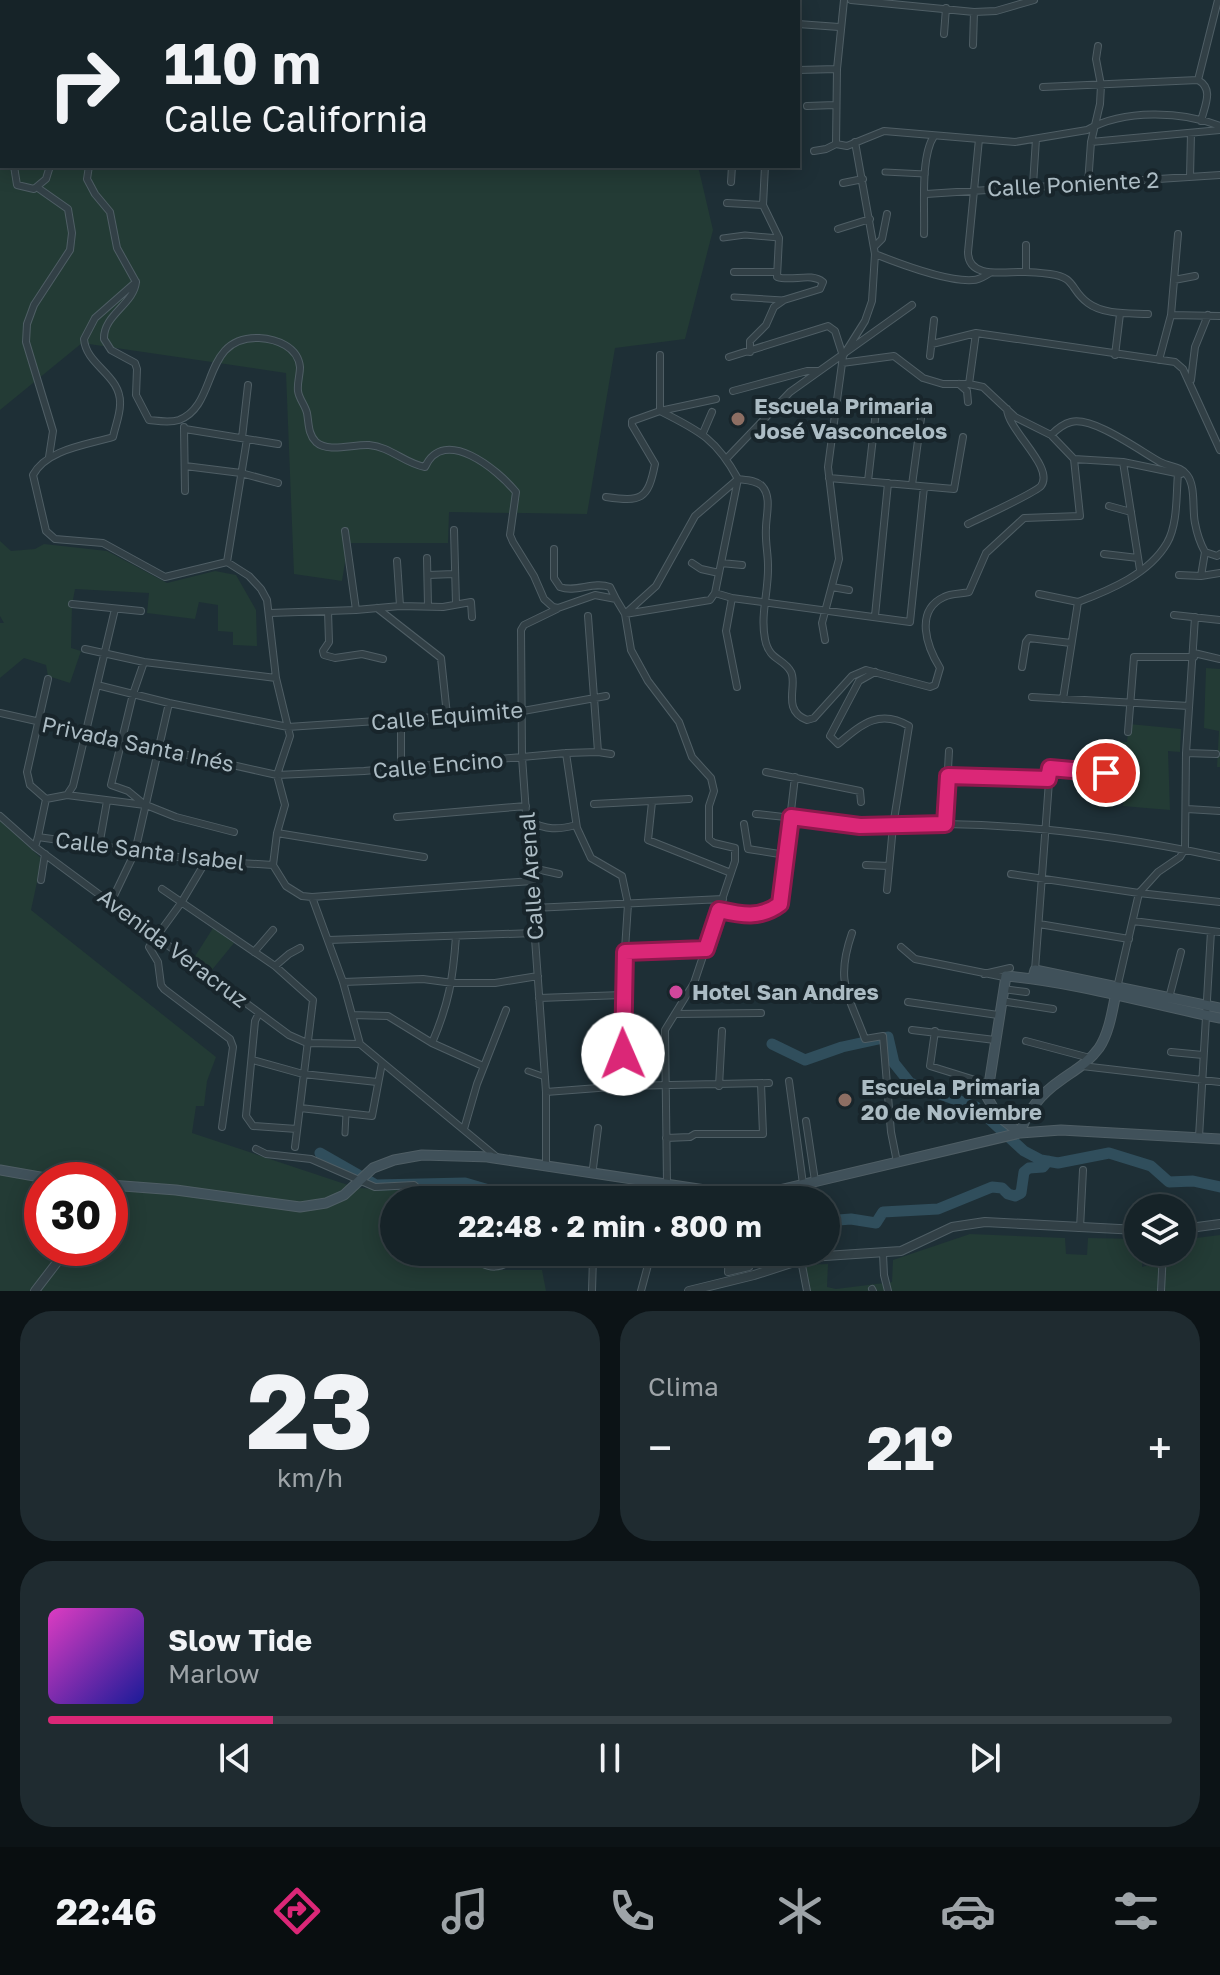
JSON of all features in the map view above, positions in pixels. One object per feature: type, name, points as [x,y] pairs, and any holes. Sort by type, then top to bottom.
[{"type":"main road","points":[[1020,1133],[993,1111],[987,1097],[1007,972],[1034,974],[1206,1010],[1220,1008]]},
{"type":"main road","points":[[1116,992],[1169,998],[1220,1018]]},
{"type":"main road","points":[[1020,1133],[1027,1113],[1057,1082],[1082,1066],[1101,1045],[1116,992]]},
{"type":"main road","points":[[794,1186],[1020,1133],[1061,1130],[1220,1139]]},
{"type":"main road","points":[[128,1187],[176,1190],[300,1207],[326,1203],[344,1195],[363,1177],[394,1160],[422,1155],[494,1157],[667,1180]]},
{"type":"main road","points":[[546,1164],[593,1168],[694,1186]]},
{"type":"main road","points":[[0,1170],[24,1174]]},
{"type":"street","points":[[836,144],[839,27],[844,0]]},
{"type":"street","points":[[851,0],[974,12],[1010,8],[1034,0]]},
{"type":"street","points":[[1008,0],[1010,8]]},
{"type":"street","points":[[1198,80],[1218,0]]},
{"type":"street","points":[[944,34],[946,8]]},
{"type":"street","points":[[973,45],[974,12]]},
{"type":"street","points":[[800,24],[839,27]]},
{"type":"street","points":[[1088,184],[1091,142],[1101,85],[1096,59],[1098,46]]},
{"type":"street","points":[[800,70],[837,69]]},
{"type":"street","points":[[1043,87],[1198,80],[1209,90],[1201,121]]},
{"type":"street","points":[[807,106],[835,105]]},
{"type":"street","points":[[814,151],[836,144],[847,146],[884,131],[1015,142],[1087,130],[1095,125],[1144,114],[1201,121],[1220,128]]},
{"type":"street","points":[[1091,142],[1220,128]]},
{"type":"street","points":[[1190,177],[1191,133]]},
{"type":"street","points":[[924,234],[926,174],[934,136]]},
{"type":"street","points":[[979,139],[968,252],[972,266],[990,273],[1026,271],[1063,276],[1070,280],[1088,303],[1120,314],[1148,314]]},
{"type":"street","points":[[1033,185],[1036,139]]},
{"type":"street","points":[[825,640],[822,623],[839,559],[828,467],[843,359],[865,321],[872,301],[875,250],[855,142]]},
{"type":"street","points":[[14,168],[17,185],[28,189],[38,188],[68,209],[72,233],[70,250],[34,305],[27,324],[26,342],[53,431],[49,457]]},
{"type":"street","points":[[38,188],[46,179],[49,168]]},
{"type":"street","points":[[89,168],[87,179],[110,212],[117,248],[136,282],[132,295],[106,324],[104,339],[111,350],[135,363],[136,395],[145,417],[157,421],[182,419],[195,407],[215,364],[226,349],[237,343],[258,338],[282,344],[295,351],[299,362],[298,391],[307,411],[309,431],[320,445],[331,448],[360,445],[387,448],[425,467],[436,453],[451,448],[466,453],[505,478],[516,492],[510,535],[544,599],[558,608],[595,595],[616,599]]},
{"type":"street","points":[[731,182],[732,168]]},
{"type":"street","points":[[750,352],[750,341],[766,325],[774,307],[784,300],[820,289],[823,282],[812,276],[780,279],[777,272],[779,238],[763,205],[765,168]]},
{"type":"street","points":[[885,172],[926,174]]},
{"type":"street","name":"Calle Poniente 2","points":[[926,194],[1220,175]]},
{"type":"street","points":[[843,183],[863,179]]},
{"type":"street","points":[[727,203],[763,205]]},
{"type":"street","points":[[875,250],[882,239],[887,214]]},
{"type":"street","points":[[838,229],[870,219]]},
{"type":"street","points":[[1159,360],[1171,315],[1178,234]]},
{"type":"street","points":[[723,238],[745,235],[779,238]]},
{"type":"street","points":[[1026,245],[1026,271]]},
{"type":"street","points":[[875,250],[922,271],[962,280],[978,280],[990,273]]},
{"type":"street","points":[[734,272],[777,272]]},
{"type":"street","points":[[1174,280],[1195,276]]},
{"type":"street","points":[[136,282],[95,318],[84,339],[85,350],[113,381],[119,396],[121,404],[113,437],[49,457],[33,475],[46,531],[55,539],[103,543],[165,577],[227,562],[249,576],[261,589],[270,613],[276,678],[290,736],[277,775],[285,805],[273,865],[286,886],[302,896],[312,897],[532,881]]},
{"type":"street","points":[[734,297],[784,300]]},
{"type":"street","points":[[727,458],[790,392],[818,371],[843,359],[912,305]]},
{"type":"street","points":[[1115,355],[1120,314]]},
{"type":"street","points":[[1171,315],[1220,316]]},
{"type":"street","points":[[1190,384],[1195,347],[1208,315]]},
{"type":"street","points":[[930,356],[934,320]]},
{"type":"street","points":[[729,357],[828,326],[835,331],[843,359]]},
{"type":"street","points":[[969,384],[976,333]]},
{"type":"street","points":[[932,344],[976,333],[1175,362],[1183,369],[1220,450]]},
{"type":"street","points":[[660,355],[660,411]]},
{"type":"street","points":[[738,479],[756,482],[766,495],[768,564],[763,603],[764,637],[768,650],[791,673],[793,682],[790,692],[803,720],[814,718],[852,676],[866,670],[930,687],[935,685],[940,668],[928,647],[925,631],[927,616],[934,603],[947,595],[969,592],[986,553],[1024,518],[1080,516],[1074,459],[1051,435],[1015,417],[983,387],[943,384],[923,378],[894,356],[843,359]]},
{"type":"street","points":[[733,391],[807,371],[818,371]]},
{"type":"street","points":[[959,384],[967,391],[968,402]]},
{"type":"street","points":[[227,562],[236,520],[248,385]]},
{"type":"street","points":[[606,497],[632,501],[642,496],[651,483],[655,464],[632,425],[635,419],[716,399]]},
{"type":"street","points":[[968,524],[1028,495],[1041,485],[1044,478],[1040,463],[1009,421],[1007,409]]},
{"type":"street","points":[[625,614],[710,600],[715,593],[738,479],[727,458],[703,433],[660,411]]},
{"type":"street","points":[[868,481],[876,411]]},
{"type":"street","points":[[912,485],[922,411]]},
{"type":"street","points":[[703,433],[712,412]]},
{"type":"street","points":[[182,419],[185,429],[185,491]]},
{"type":"street","points":[[1051,435],[1059,427],[1073,421],[1084,422],[1188,475],[1197,532],[1205,552],[1201,576]]},
{"type":"street","points":[[185,429],[278,444]]},
{"type":"street","points":[[829,478],[954,489],[963,437]]},
{"type":"street","points":[[1074,459],[1123,462],[1188,475]]},
{"type":"street","points":[[1123,462],[1140,570]]},
{"type":"street","points":[[185,466],[241,473],[278,483]]},
{"type":"street","points":[[1039,594],[1078,602],[1117,587],[1140,570],[1167,543],[1178,474]]},
{"type":"street","points":[[625,614],[656,586],[695,516],[738,479]]},
{"type":"street","points":[[875,616],[888,483]]},
{"type":"street","points":[[715,593],[763,603],[910,622],[924,487]]},
{"type":"street","points":[[1109,506],[1131,512]]},
{"type":"street","points":[[454,530],[456,604]]},
{"type":"street","points":[[345,531],[356,610]]},
{"type":"street","points":[[554,549],[554,578],[560,587],[569,590],[607,585],[616,599],[625,614],[631,650],[648,681],[679,722],[692,757],[711,778],[714,791],[709,806],[709,839],[735,848],[735,861],[694,983],[665,1030],[667,1180]]},
{"type":"street","points":[[1205,552],[1220,554]]},
{"type":"street","points":[[1104,554],[1138,558]]},
{"type":"street","points":[[427,558],[428,606]]},
{"type":"street","points":[[397,561],[400,606]]},
{"type":"street","points":[[692,563],[701,569],[719,573]]},
{"type":"street","points":[[721,563],[742,565]]},
{"type":"street","points":[[1179,575],[1220,573]]},
{"type":"street","points":[[428,575],[454,574]]},
{"type":"street","points":[[832,587],[849,590]]},
{"type":"street","points":[[732,598],[726,631],[737,687]]},
{"type":"street","points":[[270,613],[471,602],[472,617]]},
{"type":"street","points":[[1063,699],[1078,602]]},
{"type":"street","points":[[72,604],[141,611]]},
{"type":"street","points":[[377,608],[441,658],[447,715]]},
{"type":"street","name":"Calle Arenal","points":[[546,1164],[546,1092],[529,821],[522,757],[521,627],[558,608]]},
{"type":"street","points":[[67,795],[73,786],[115,609]]},
{"type":"street","points":[[328,611],[329,642],[324,655],[335,658],[362,654],[383,659]]},
{"type":"street","points":[[1174,615],[1220,620]]},
{"type":"street","points":[[588,616],[598,752]]},
{"type":"street","points":[[1116,992],[1139,893],[1185,849],[1186,753],[1195,617]]},
{"type":"street","points":[[1022,667],[1029,638],[1071,643]]},
{"type":"street","points":[[85,649],[144,662],[276,678]]},
{"type":"street","points":[[1128,732],[1134,657],[1194,655],[1220,659]]},
{"type":"street","points":[[144,662],[111,785],[128,791],[146,805]]},
{"type":"street","points":[[878,671],[859,681],[830,734],[836,744],[870,720],[909,724],[893,826],[887,890]]},
{"type":"street","points":[[46,799],[30,785],[27,778],[48,679]]},
{"type":"street","name":"Calle Equimite","points":[[97,685],[288,727],[523,711],[606,696]]},
{"type":"street","points":[[1032,697],[1189,706]]},
{"type":"street","points":[[111,902],[135,852],[169,703]]},
{"type":"street","name":"Privada Santa Inés","points":[[0,713],[277,775]]},
{"type":"street","points":[[401,719],[401,768]]},
{"type":"street","points":[[945,824],[949,751]]},
{"type":"street","points":[[566,753],[576,825],[591,858],[622,876],[628,904],[622,995],[624,1086]]},
{"type":"street","name":"Calle Encino","points":[[277,775],[401,768],[566,753],[611,754]]},
{"type":"street","points":[[1186,753],[1216,754]]},
{"type":"street","points":[[1034,974],[1050,768],[1106,773]]},
{"type":"street","points":[[766,772],[860,791],[861,802]]},
{"type":"street","points":[[948,776],[1048,779]]},
{"type":"street","points":[[719,910],[745,916],[767,914],[780,904],[795,777]]},
{"type":"street","points":[[46,799],[67,795],[146,805],[176,817],[234,832]]},
{"type":"street","points":[[38,837],[46,799]]},
{"type":"street","points":[[594,804],[689,799]]},
{"type":"street","points":[[99,846],[107,801]]},
{"type":"street","points":[[652,802],[648,840],[731,873]]},
{"type":"street","points":[[397,817],[526,806]]},
{"type":"street","points":[[1187,809],[1220,811]]},
{"type":"street","points":[[756,814],[860,826],[945,824],[1045,830],[1144,840],[1159,846],[1220,857]]},
{"type":"street","name":"Avenida Veracruz","points":[[0,816],[35,847],[289,1035],[307,1043],[360,1044]]},
{"type":"street","points":[[529,821],[542,828],[558,830],[576,825]]},
{"type":"street","points":[[744,824],[748,849],[786,855]]},
{"type":"street","points":[[277,833],[424,857]]},
{"type":"street","name":"Calle Santa Isabel","points":[[35,847],[38,837],[206,861],[273,865]]},
{"type":"street","points":[[41,880],[45,854]]},
{"type":"street","points":[[206,861],[149,947],[158,962],[161,985],[230,1039],[233,1047],[222,1127]]},
{"type":"street","points":[[866,865],[889,866]]},
{"type":"street","points":[[532,868],[559,874]]},
{"type":"street","points":[[1011,874],[1220,902]]},
{"type":"street","points":[[162,889],[275,966],[313,1000],[295,1147]]},
{"type":"street","points":[[312,897],[343,982],[360,1044],[494,1157]]},
{"type":"street","points":[[533,908],[723,899]]},
{"type":"street","points":[[1133,921],[1220,932]]},
{"type":"street","points":[[1039,924],[1129,939]]},
{"type":"street","points":[[254,952],[273,930]]},
{"type":"street","points":[[1199,1137],[1211,931]]},
{"type":"street","points":[[328,940],[535,933]]},
{"type":"street","points":[[852,933],[844,957],[842,980],[865,1039],[883,1036],[891,1132],[897,1162]]},
{"type":"street","points":[[432,1043],[453,983],[456,936]]},
{"type":"street","points":[[901,947],[915,959],[984,974],[1007,972]]},
{"type":"street","points":[[275,966],[300,948]]},
{"type":"street","points":[[625,952],[706,949]]},
{"type":"street","points":[[1169,998],[1181,952]]},
{"type":"street","points":[[343,982],[423,979],[495,983],[538,976]]},
{"type":"street","points":[[1003,989],[1026,992]]},
{"type":"street","points":[[539,998],[622,995]]},
{"type":"street","points":[[1001,1001],[1053,1009]]},
{"type":"street","points":[[908,1002],[998,1015]]},
{"type":"street","points":[[464,1129],[483,1066],[506,1010]]},
{"type":"street","points":[[259,1013],[255,1021],[246,1116],[253,1126],[297,1129]]},
{"type":"street","points":[[675,1014],[761,1013]]},
{"type":"street","points":[[352,1015],[388,1016],[432,1043],[483,1066]]},
{"type":"street","points":[[912,1030],[995,1040]]},
{"type":"street","points":[[719,1086],[722,1031]]},
{"type":"street","points":[[935,1031],[930,1066],[988,1084]]},
{"type":"street","points":[[1026,1041],[1090,1058]]},
{"type":"street","points":[[1171,1052],[1203,1055]]},
{"type":"street","points":[[253,1060],[303,1074],[377,1082]]},
{"type":"street","points":[[300,1108],[372,1116],[382,1063]]},
{"type":"street","points":[[1082,1066],[1220,1082]]},
{"type":"street","points":[[528,1071],[545,1077]]},
{"type":"street","points":[[789,1081],[803,1184]]},
{"type":"street","points":[[546,1092],[624,1086],[769,1083]]},
{"type":"street","points":[[666,1138],[695,1134],[763,1134],[761,1084]]},
{"type":"street","points":[[345,1133],[346,1114]]},
{"type":"street","points":[[806,1121],[815,1181]]},
{"type":"street","points":[[593,1168],[598,1128]]},
{"type":"street","points":[[256,1149],[266,1154],[311,1159],[363,1177],[375,1187],[380,1187]]},
{"type":"street","points":[[1080,1228],[1083,1170]]},
{"type":"street","points":[[394,1186],[415,1186]]},
{"type":"street","points":[[840,1255],[901,1251],[952,1227],[985,1222],[1124,1230]]},
{"type":"street","points":[[1196,1227],[1220,1224]]},
{"type":"street","points":[[883,1254],[888,1291]]},
{"type":"street","points":[[35,1291],[54,1266]]},
{"type":"street","points":[[592,1291],[593,1266]]},
{"type":"street","points":[[641,1291],[646,1266]]},
{"type":"street","points":[[728,1266],[728,1272],[740,1274],[748,1266]]},
{"type":"street","points":[[689,1291],[769,1266]]},
{"type":"street","points":[[806,1266],[807,1291]]},
{"type":"street","points":[[1161,1291],[1162,1266]]},
{"type":"green space","points":[[0,168],[698,168],[713,230],[685,339],[615,348],[587,514],[449,512],[448,543],[348,543],[342,581],[294,574],[286,373],[82,343],[0,410]]},
{"type":"green space","points":[[0,541],[11,551],[35,549],[44,544],[107,551],[167,583],[215,571],[236,575],[256,610],[257,646],[233,645],[233,632],[218,631],[218,605],[199,602],[195,619],[147,613],[149,593],[75,589],[71,648],[81,651],[70,683],[48,676],[46,665],[24,658],[0,678],[0,623],[4,623],[0,616]]},
{"type":"green space","points":[[1206,668],[1220,669],[1220,767],[1217,767],[1219,731],[1204,728]]},
{"type":"green space","points":[[1129,724],[1181,729],[1180,752],[1168,751],[1170,810],[1123,806],[1125,757],[1102,757],[1102,740],[1127,742]]},
{"type":"green space","points":[[0,820],[42,859],[31,910],[216,1057],[207,1081],[204,1106],[196,1106],[192,1133],[357,1188],[380,1189],[380,1266],[484,1266],[489,1270],[542,1270],[546,1291],[0,1291]]},
{"type":"green space","points":[[213,928],[234,943],[211,971],[194,958]]},
{"type":"green space","points":[[970,1234],[1065,1238],[1066,1254],[1087,1255],[1088,1238],[1124,1239],[1124,1266],[1196,1266],[1196,1238],[1220,1235],[1220,1291],[806,1291],[803,1266],[828,1266],[827,1287],[836,1289],[892,1282],[893,1260]]},
{"type":"waterway","points":[[772,1044],[805,1060],[842,1047],[888,1037],[894,1063],[910,1083],[976,1107],[1024,1151],[1041,1160],[1058,1163],[1109,1153],[1151,1166],[1169,1182],[1193,1181],[1220,1187]]},
{"type":"waterway","points":[[320,1153],[376,1185],[465,1183],[475,1186]]},
{"type":"waterway","points":[[840,1220],[876,1223],[883,1212],[938,1209],[992,1187],[1002,1188],[1015,1196],[1021,1193],[1024,1172],[1029,1168],[1043,1167],[1048,1161]]},
{"type":"place","name":"Escuela Primaria José Vasconcelos","points":[[738,419]]},
{"type":"place","name":"Hotel San Andres","points":[[676,992]]},
{"type":"place","name":"Escuela Primaria 20 de Noviembre","points":[[845,1100]]},
{"type":"route","points":[[623,1054],[625,952],[706,949],[719,910],[745,916],[767,914],[780,904],[791,817],[860,826],[945,824],[948,776],[1048,779],[1050,768],[1106,773]]}]
